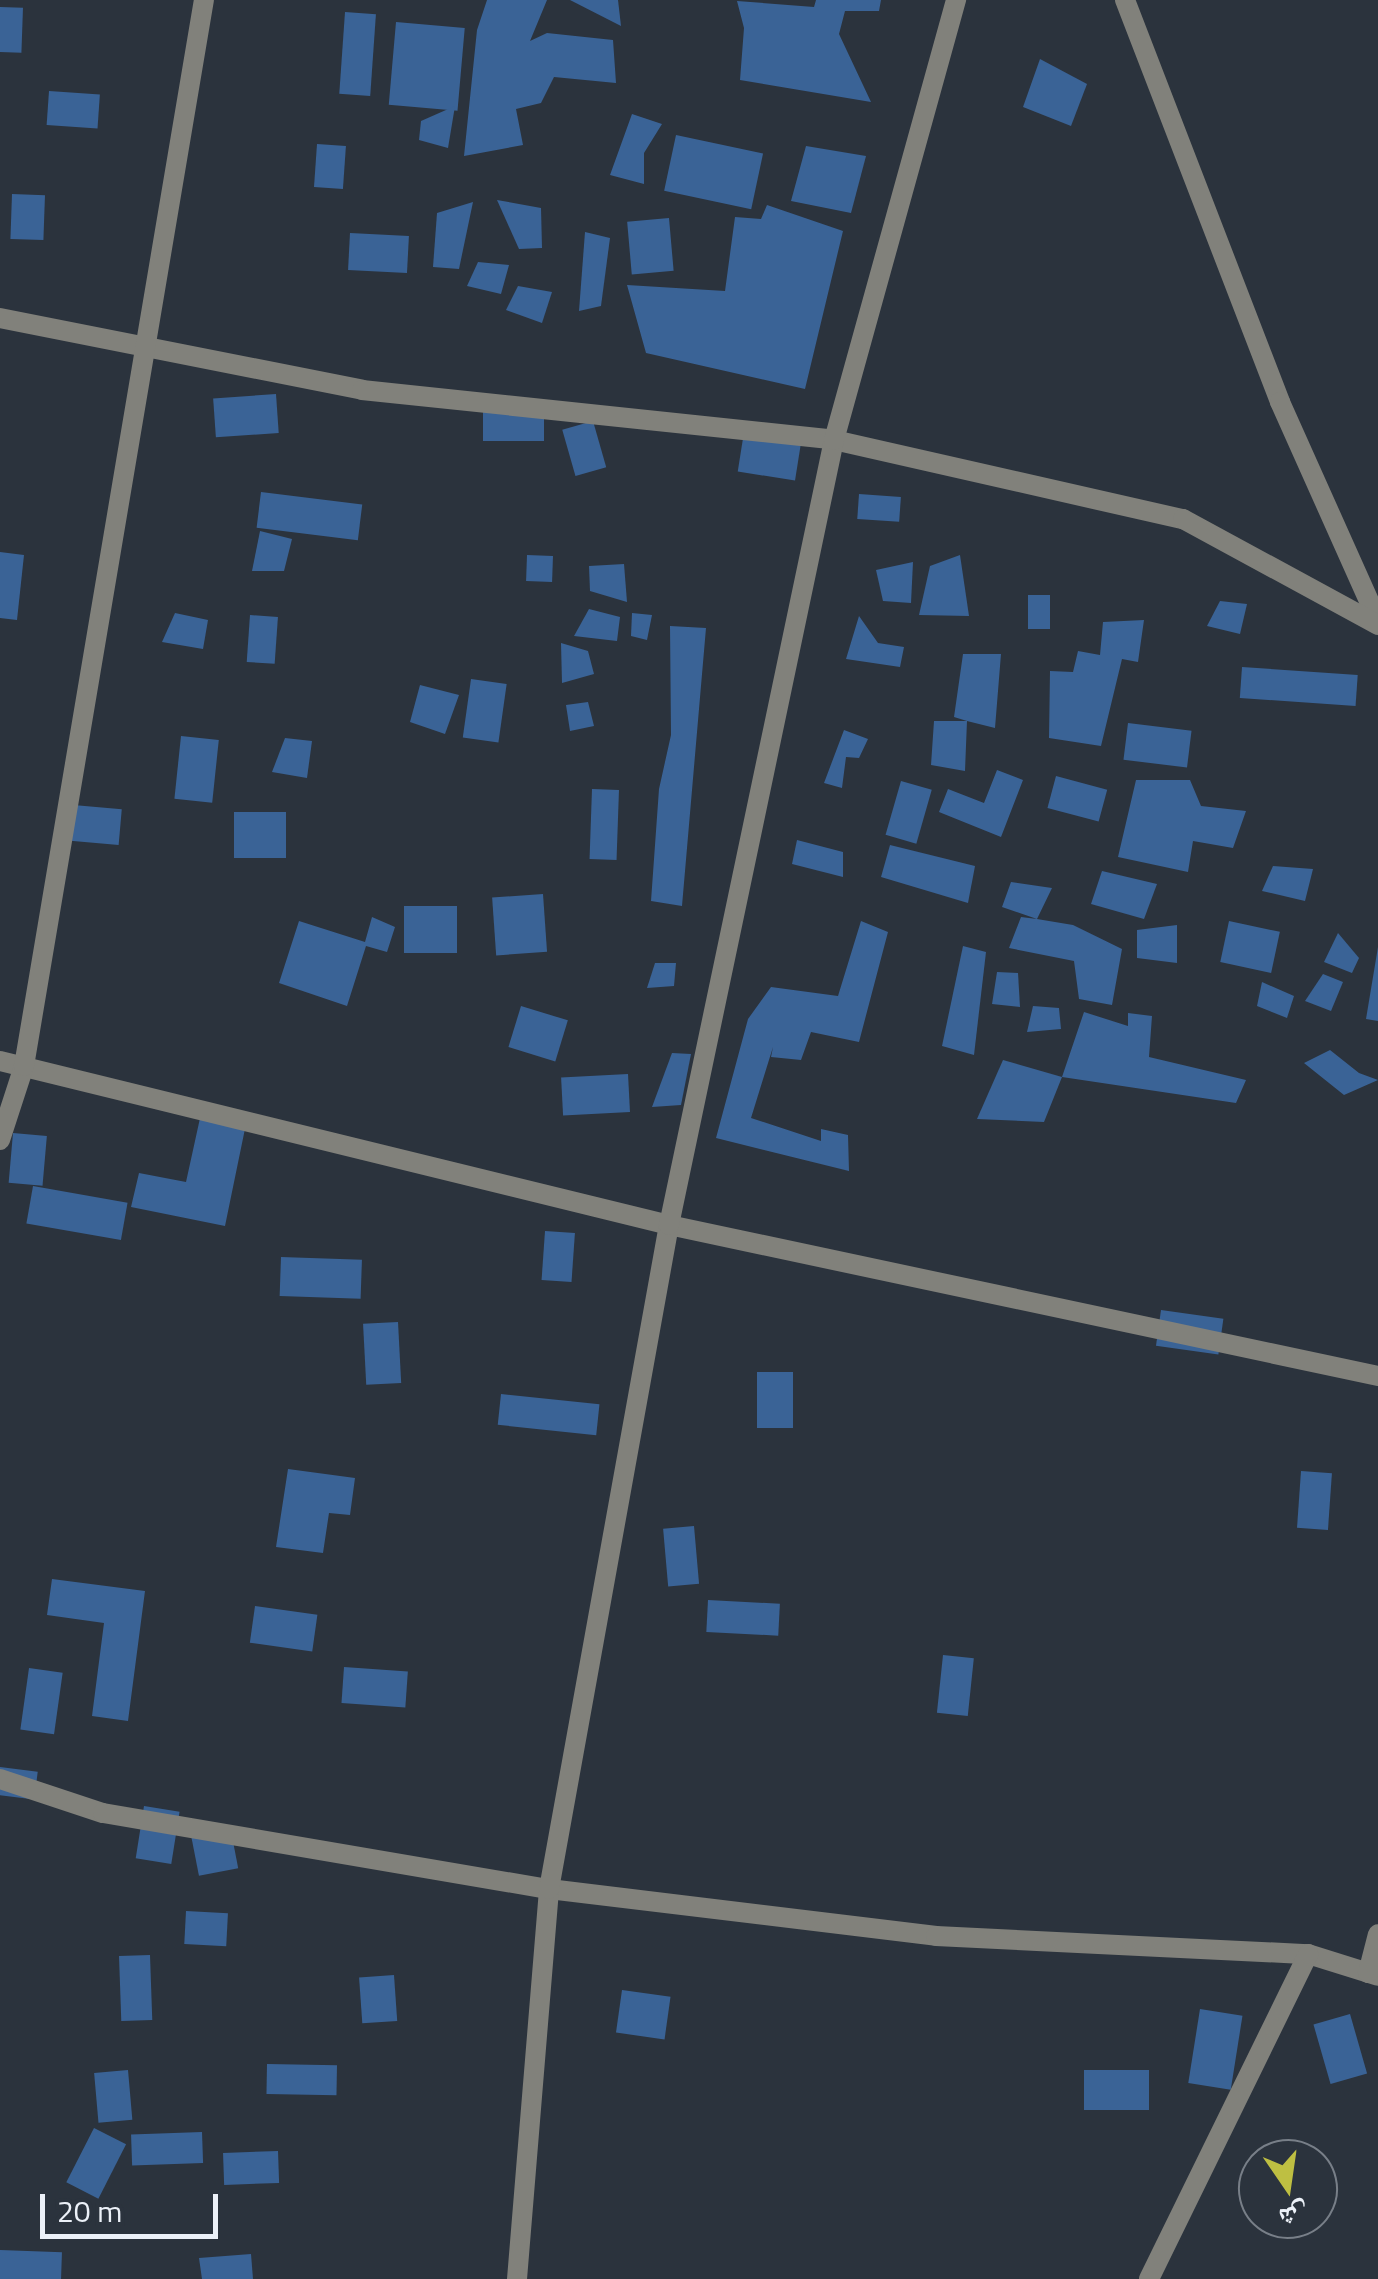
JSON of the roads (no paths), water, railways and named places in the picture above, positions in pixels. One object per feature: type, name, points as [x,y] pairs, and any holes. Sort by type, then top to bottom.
[{"type":"street","points":[[0,1140],[24,1066],[204,0]]},
{"type":"street","points":[[518,2279],[548,1889],[669,1225],[834,440],[956,0]]},
{"type":"street","points":[[1125,0],[1280,402],[1378,623]]},
{"type":"street","points":[[0,318],[362,390],[834,440],[1183,519],[1378,623]]},
{"type":"street","points":[[0,1061],[669,1225],[1378,1376]]},
{"type":"street","points":[[0,1778],[102,1813],[548,1889],[936,1936],[1308,1954],[1373,1975],[1378,1934]]},
{"type":"street","points":[[1149,2279],[1308,1954]]}]
